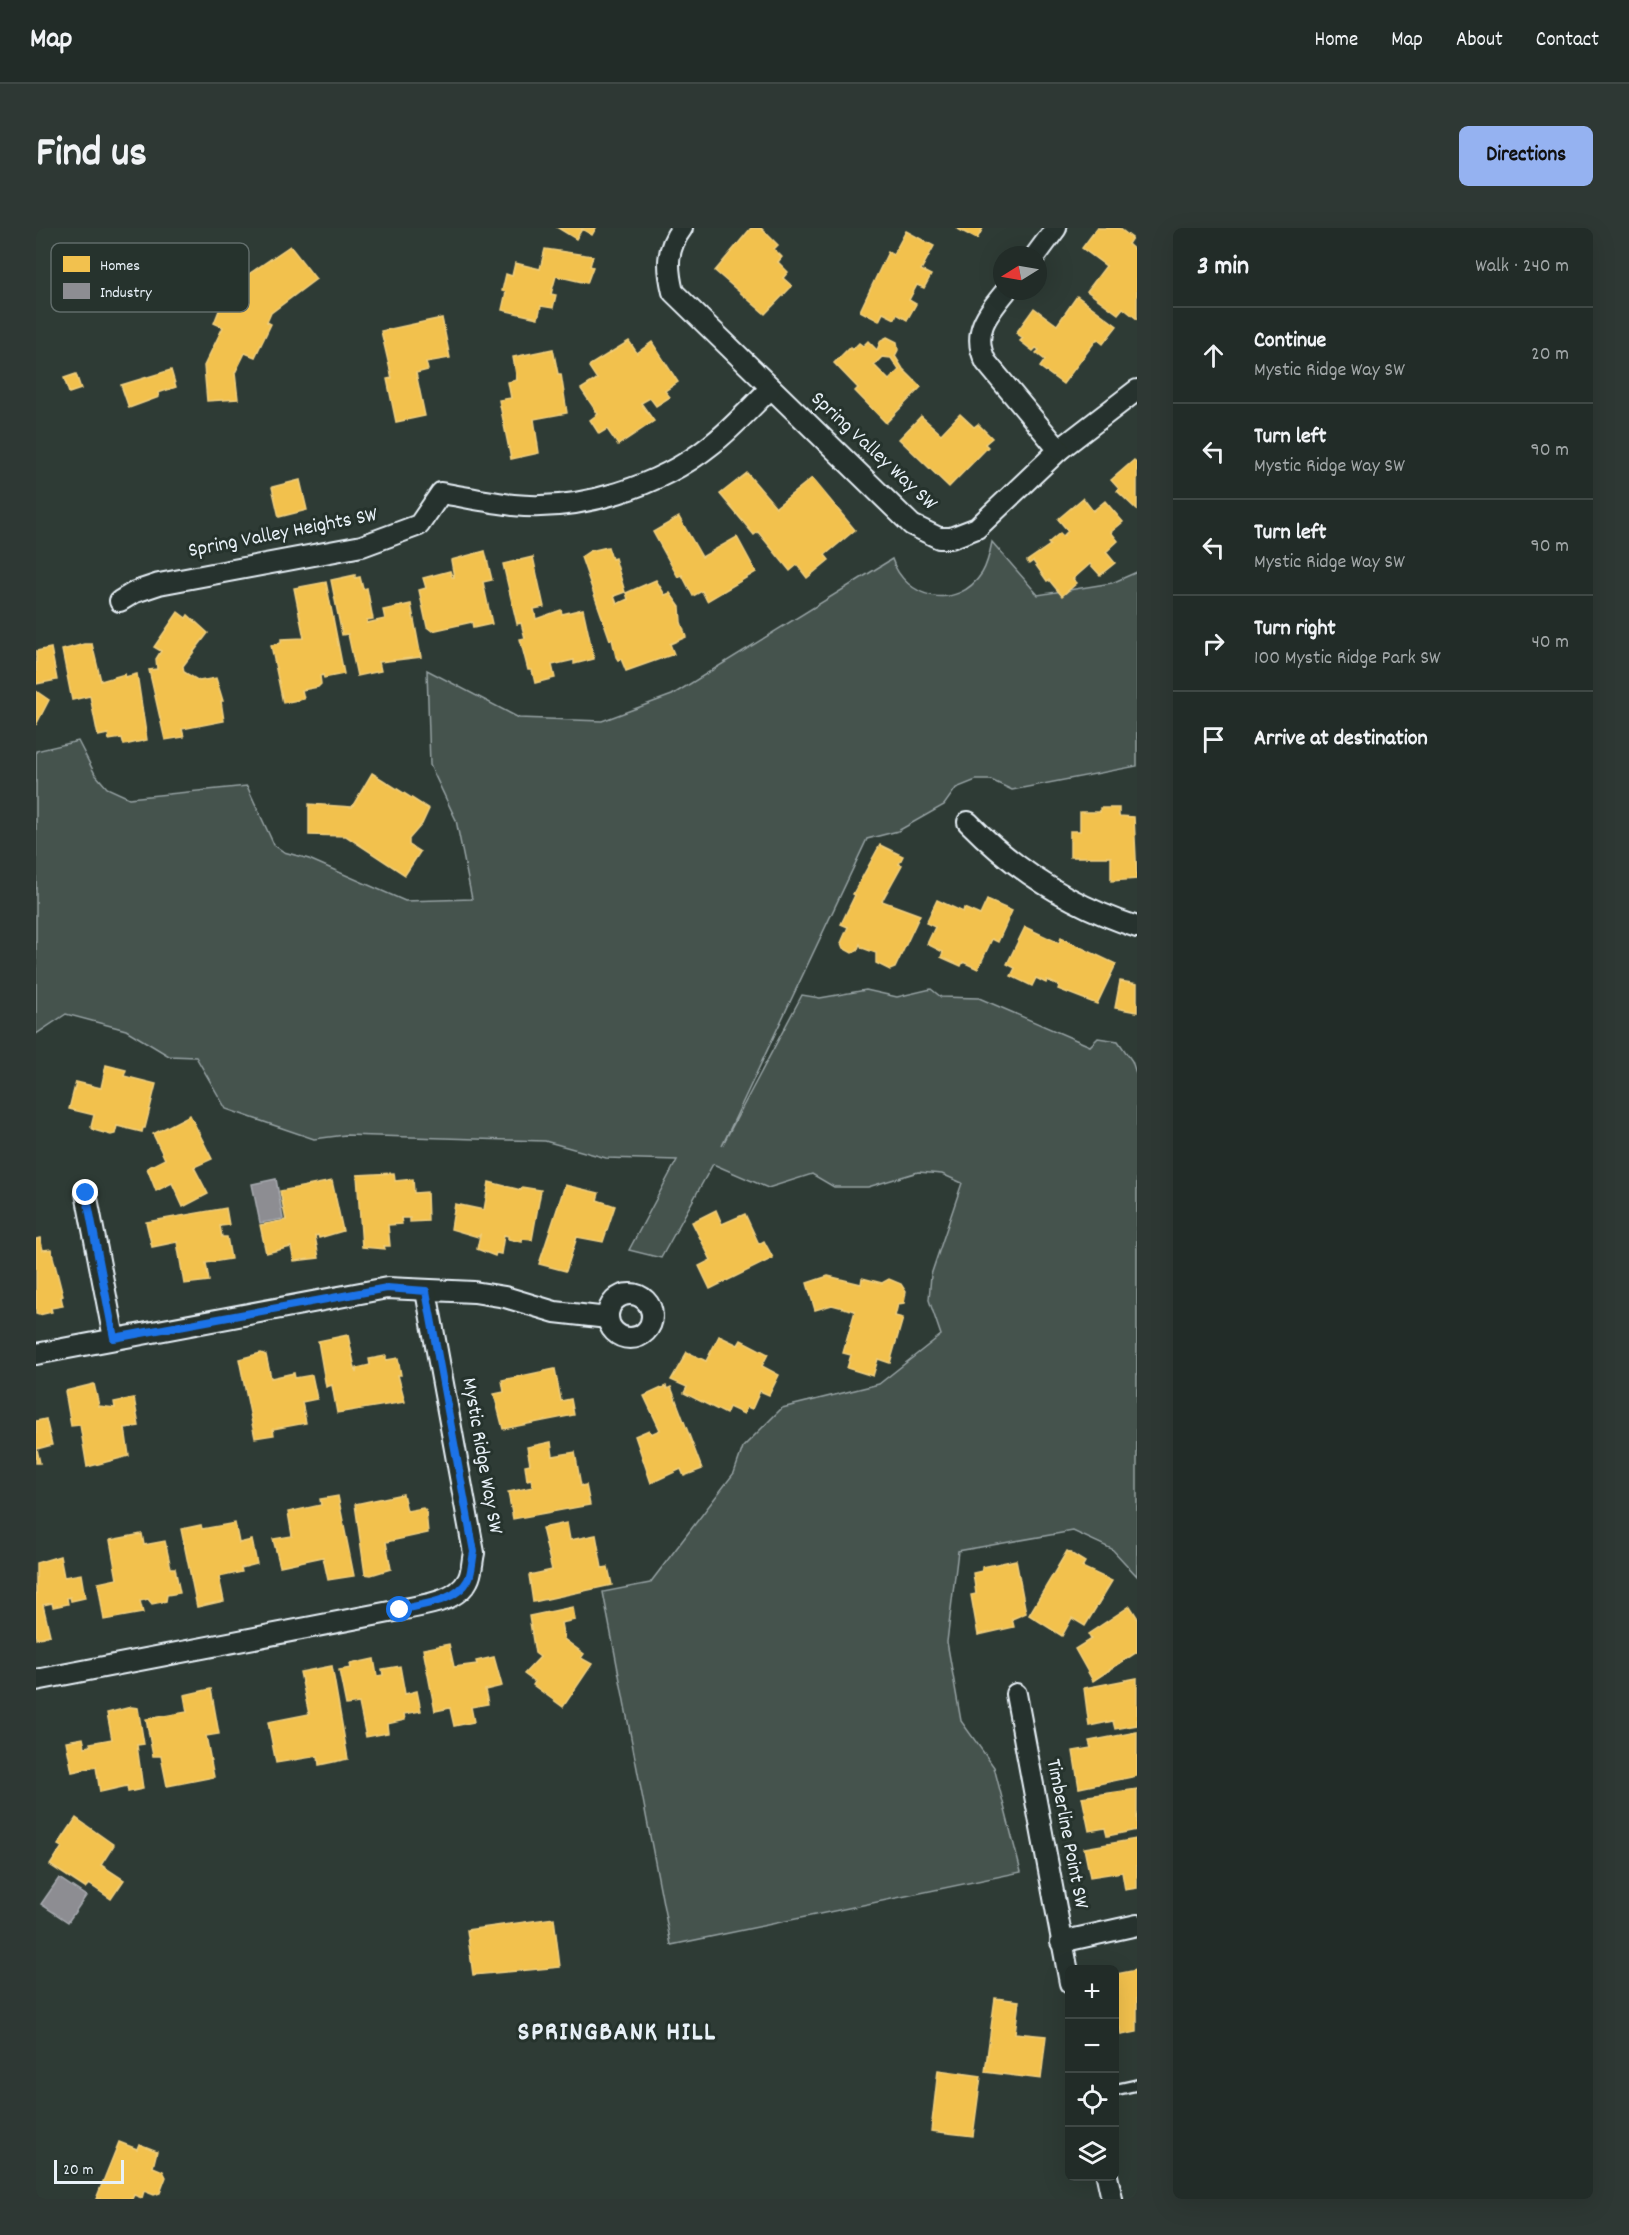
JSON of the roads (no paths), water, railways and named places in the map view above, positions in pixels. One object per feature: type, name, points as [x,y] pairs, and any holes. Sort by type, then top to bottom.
[{"type":"street","name":"Spring Valley Way SW","points":[[682,228],[669,249],[668,260],[673,292],[912,525],[939,538],[951,538],[977,528],[1059,450],[1137,390]]},
{"type":"street","points":[[1043,246],[1056,228]]},
{"type":"street","points":[[998,300],[988,311],[981,325],[981,352],[986,362],[1059,450]]},
{"type":"street","name":"Spring Valley Heights SW","points":[[120,601],[135,592],[159,584],[362,546],[391,537],[419,525],[441,493],[515,505],[581,501],[628,490],[681,465],[711,445],[771,388]]},
{"type":"street","points":[[968,822],[1003,855],[1057,894],[1137,927]]},
{"type":"street","points":[[86,1193],[114,1338]]},
{"type":"street","points":[[36,1354],[387,1288],[474,1292],[505,1297],[555,1312],[608,1318]]},
{"type":"street","name":"Mystic Ridge Way SW","points":[[36,1680],[400,1610],[440,1600],[457,1593],[469,1580],[474,1552],[426,1291]]},
{"type":"street","name":"Timberline Point SW","points":[[1016,1694],[1066,1965]]},
{"type":"street","points":[[1061,1941],[1137,1924]]},
{"type":"street","points":[[1108,2181],[1112,2199]]},
{"type":"lane","points":[[1119,2089],[1137,2085]]},
{"type":"district","name":"SPRINGBANK HILL","points":[[617,2033]]}]
